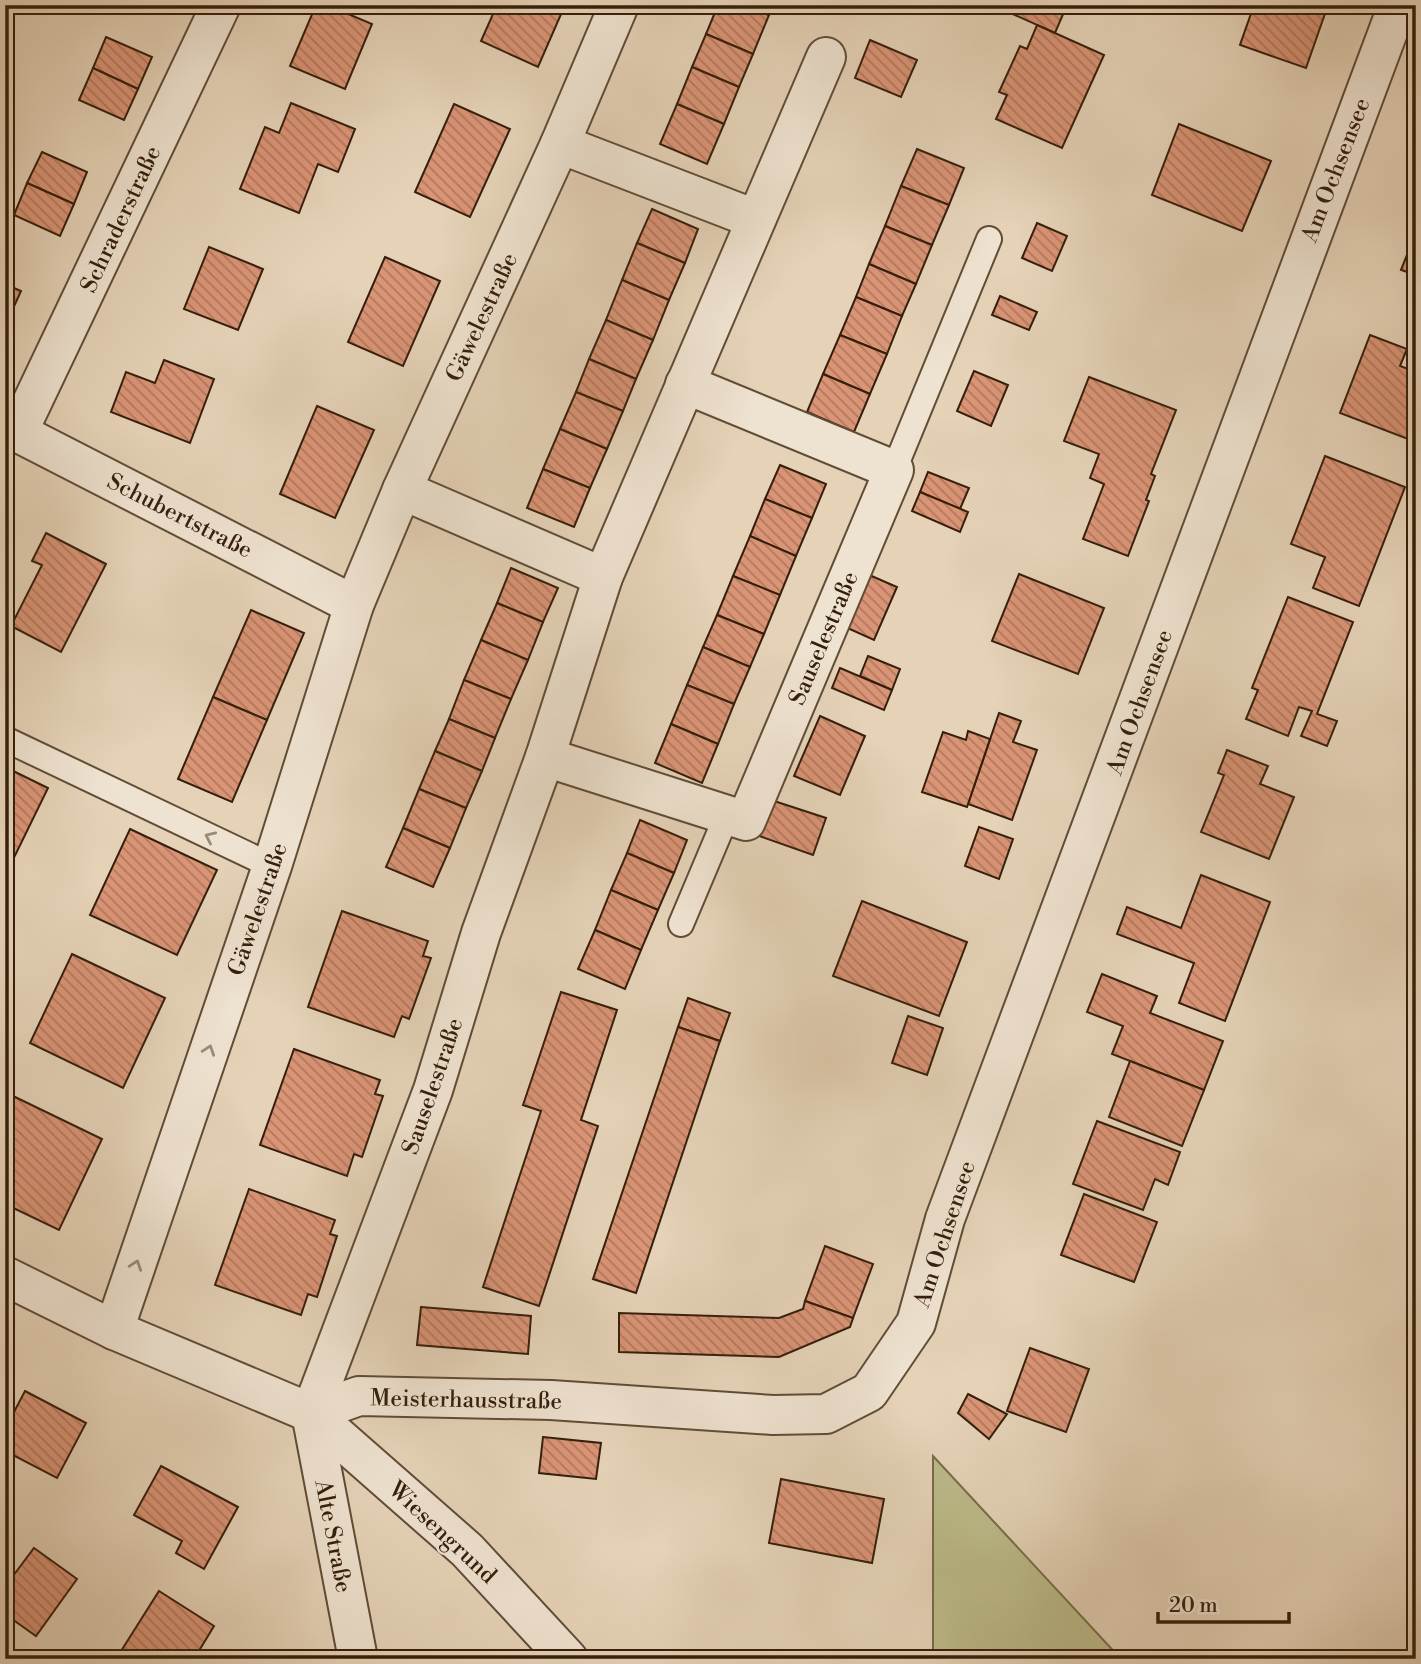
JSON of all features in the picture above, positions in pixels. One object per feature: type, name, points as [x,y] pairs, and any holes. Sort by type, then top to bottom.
[{"type":"street","name":"Schraderstraße","points":[[12,429],[221,5]]},
{"type":"street","name":"Gäwelestraße","points":[[114,1330],[274,860],[354,605],[402,490],[560,144],[620,5]]},
{"type":"street","name":"Am Ochsensee","points":[[869,1392],[916,1323],[945,1219],[1398,5]]},
{"type":"street","name":"Sauselestraße","points":[[311,1413],[433,1090],[481,933],[545,757],[603,578],[826,57]]},
{"type":"street","points":[[560,144],[755,219]]},
{"type":"street","points":[[685,384],[894,470]]},
{"type":"street","name":"Schubertstraße","points":[[12,429],[354,605]]},
{"type":"street","name":"Sauselestraße","points":[[727,815],[746,821],[894,470]]},
{"type":"street","points":[[402,490],[603,578]]},
{"type":"street","points":[[545,757],[727,815]]},
{"type":"street","points":[[5,1276],[114,1330],[311,1413]]},
{"type":"street","name":"Meisterhausstraße","points":[[311,1413],[359,1396],[551,1400],[773,1415],[826,1414],[869,1392]]},
{"type":"street","name":"Alte Straße","points":[[311,1413],[358,1659]]},
{"type":"street","name":"Wiesengrund","points":[[311,1413],[467,1550],[568,1659]]},
{"type":"lane","points":[[894,470],[989,239]]},
{"type":"lane","points":[[5,739],[274,860]]},
{"type":"lane","points":[[681,924],[727,815]]},
{"type":"shaded area","points":[[933,1456],[1121,1659],[933,1659]]},
{"type":"building","points":[[316,5],[327,5],[372,24],[345,89],[290,66]]},
{"type":"building","points":[[497,5],[565,5],[538,67],[481,41]]},
{"type":"building","points":[[718,5],[745,5],[769,15],[753,54],[706,34]]},
{"type":"building","points":[[745,5],[773,5],[769,15]]},
{"type":"building","points":[[1009,5],[1067,5],[1055,33],[1006,11]]},
{"type":"building","points":[[1254,5],[1328,5],[1306,68],[1240,45]]},
{"type":"building","points":[[1037,25],[1104,55],[1062,148],[996,119],[1007,95],[999,92],[1020,46],[1027,49]]},
{"type":"building","points":[[706,34],[753,54],[739,87],[692,67]]},
{"type":"building","points":[[106,37],[152,57],[138,89],[93,68]]},
{"type":"building","points":[[870,40],[917,60],[901,97],[855,78]]},
{"type":"building","points":[[692,67],[739,87],[724,124],[677,104]]},
{"type":"building","points":[[93,68],[138,89],[124,120],[79,100]]},
{"type":"building","points":[[291,103],[355,129],[338,172],[318,164],[299,213],[240,189],[265,127],[279,133]]},
{"type":"building","points":[[454,104],[510,129],[470,217],[415,192]]},
{"type":"building","points":[[677,104],[724,124],[707,164],[660,144]]},
{"type":"building","points":[[1179,124],[1271,161],[1242,231],[1152,195]]},
{"type":"building","points":[[917,149],[964,168],[949,205],[901,186]]},
{"type":"building","points":[[42,152],[87,172],[74,204],[27,183]]},
{"type":"building","points":[[27,183],[74,204],[60,236],[14,215]]},
{"type":"building","points":[[901,186],[949,205],[932,245],[885,226]]},
{"type":"building","points":[[652,209],[698,229],[685,263],[637,243]]},
{"type":"building","points":[[1037,223],[1067,236],[1052,271],[1022,258]]},
{"type":"building","points":[[885,226],[932,245],[916,284],[869,264]]},
{"type":"building","points":[[1416,232],[1416,275],[1401,270]]},
{"type":"building","points":[[637,243],[685,263],[669,300],[622,280]]},
{"type":"building","points":[[209,247],[263,269],[238,330],[184,309]]},
{"type":"building","points":[[385,257],[440,281],[403,366],[348,342]]},
{"type":"building","points":[[869,264],[916,284],[902,316],[856,297]]},
{"type":"building","points":[[622,280],[669,300],[653,340],[606,320]]},
{"type":"building","points":[[5,284],[21,291],[7,322],[5,321]]},
{"type":"building","points":[[1000,296],[1037,312],[1029,330],[992,315]]},
{"type":"building","points":[[856,297],[902,316],[887,354],[840,335]]},
{"type":"building","points":[[606,320],[653,340],[636,379],[589,359]]},
{"type":"building","points":[[840,335],[887,354],[870,394],[823,374]]},
{"type":"building","points":[[1370,335],[1407,349],[1400,366],[1416,372],[1416,420],[1408,439],[1340,413]]},
{"type":"building","points":[[589,359],[636,379],[623,411],[576,392]]},
{"type":"building","points":[[164,360],[214,379],[190,443],[111,412],[126,372],[155,383]]},
{"type":"building","points":[[974,371],[1008,385],[991,426],[957,411]]},
{"type":"building","points":[[823,374],[870,394],[854,432],[807,412]]},
{"type":"building","points":[[1089,377],[1176,410],[1151,474],[1155,476],[1146,500],[1149,501],[1128,556],[1083,539],[1104,484],[1090,478],[1099,454],[1064,441]]},
{"type":"building","points":[[576,392],[623,411],[607,449],[560,429]]},
{"type":"building","points":[[317,406],[374,430],[335,518],[280,494]]},
{"type":"building","points":[[560,429],[607,449],[590,488],[543,469]]},
{"type":"building","points":[[1325,456],[1405,487],[1359,606],[1313,588],[1325,557],[1291,544]]},
{"type":"building","points":[[780,465],[826,484],[812,518],[765,499]]},
{"type":"building","points":[[543,469],[590,488],[574,527],[527,508]]},
{"type":"building","points":[[928,472],[969,488],[960,509],[920,492]]},
{"type":"building","points":[[920,492],[968,512],[960,532],[912,511]]},
{"type":"building","points":[[765,499],[812,518],[796,556],[750,536]]},
{"type":"building","points":[[46,533],[106,564],[61,652],[11,626],[42,565],[32,561]]},
{"type":"building","points":[[750,536],[796,556],[780,595],[733,576]]},
{"type":"building","points":[[511,568],[558,588],[543,622],[497,603]]},
{"type":"building","points":[[867,574],[897,587],[874,640],[843,626]]},
{"type":"building","points":[[1019,574],[1104,608],[1078,674],[992,641]]},
{"type":"building","points":[[733,576],[780,595],[764,634],[717,615]]},
{"type":"building","points":[[1288,597],[1353,622],[1317,714],[1337,721],[1327,746],[1301,736],[1312,711],[1299,707],[1288,736],[1246,719],[1258,690],[1252,688]]},
{"type":"building","points":[[497,603],[543,622],[528,660],[481,640]]},
{"type":"building","points":[[251,610],[304,633],[267,720],[213,697]]},
{"type":"building","points":[[717,615],[764,634],[750,667],[703,647]]},
{"type":"building","points":[[481,640],[528,660],[511,699],[464,680]]},
{"type":"building","points":[[703,647],[750,667],[734,704],[687,685]]},
{"type":"building","points":[[868,656],[900,669],[892,690],[860,676]]},
{"type":"building","points":[[840,668],[892,690],[884,710],[832,688]]},
{"type":"building","points":[[464,680],[511,699],[495,738],[449,719]]},
{"type":"building","points":[[687,685],[734,704],[718,744],[671,724]]},
{"type":"building","points":[[213,697],[267,720],[232,802],[178,779]]},
{"type":"building","points":[[999,713],[1021,721],[1013,742],[1037,750],[1012,820],[968,804]]},
{"type":"building","points":[[820,716],[865,736],[840,795],[794,776]]},
{"type":"building","points":[[449,719],[495,738],[482,771],[435,751]]},
{"type":"building","points":[[671,724],[718,744],[702,783],[655,763]]},
{"type":"building","points":[[968,731],[990,739],[967,807],[922,792],[943,732],[966,740]]},
{"type":"building","points":[[1227,750],[1268,766],[1260,784],[1294,797],[1269,859],[1201,832],[1224,775],[1218,773]]},
{"type":"building","points":[[435,751],[482,771],[466,808],[419,789]]},
{"type":"building","points":[[5,767],[48,788],[7,872],[5,871]]},
{"type":"building","points":[[419,789],[466,808],[450,848],[403,828]]},
{"type":"building","points":[[771,800],[826,818],[813,855],[759,836]]},
{"type":"building","points":[[640,820],[687,840],[674,873],[627,853]]},
{"type":"building","points":[[979,827],[1013,839],[999,879],[965,866]]},
{"type":"building","points":[[403,828],[450,848],[433,887],[386,867]]},
{"type":"building","points":[[130,829],[217,870],[177,955],[90,915]]},
{"type":"building","points":[[627,853],[674,873],[658,910],[611,890]]},
{"type":"building","points":[[1201,875],[1270,902],[1225,1021],[1179,1003],[1194,963],[1117,934],[1127,907],[1181,928]]},
{"type":"building","points":[[611,890],[658,910],[641,950],[595,930]]},
{"type":"building","points":[[862,901],[967,942],[939,1016],[833,976]]},
{"type":"building","points":[[342,911],[428,941],[423,956],[431,958],[409,1019],[402,1016],[394,1037],[308,1007]]},
{"type":"building","points":[[595,930],[641,950],[625,989],[578,969]]},
{"type":"building","points":[[72,954],[165,998],[123,1088],[30,1043]]},
{"type":"building","points":[[1102,974],[1157,996],[1150,1013],[1223,1041],[1204,1090],[1112,1054],[1123,1026],[1087,1012]]},
{"type":"building","points":[[561,992],[617,1010],[581,1120],[598,1126],[539,1306],[483,1287],[541,1111],[523,1105]]},
{"type":"building","points":[[688,998],[730,1013],[720,1041],[678,1027]]},
{"type":"building","points":[[908,1016],[943,1028],[927,1075],[892,1063]]},
{"type":"building","points":[[678,1027],[720,1041],[636,1293],[593,1279]]},
{"type":"building","points":[[294,1049],[380,1080],[375,1094],[383,1096],[362,1157],[354,1154],[347,1176],[260,1145]]},
{"type":"building","points":[[1130,1061],[1204,1090],[1182,1146],[1109,1117]]},
{"type":"building","points":[[13,1096],[102,1139],[59,1230],[5,1204],[5,1112]]},
{"type":"building","points":[[1097,1121],[1180,1152],[1168,1185],[1155,1179],[1143,1210],[1073,1184]]},
{"type":"building","points":[[249,1189],[335,1220],[330,1234],[337,1236],[317,1297],[308,1294],[301,1315],[215,1285]]},
{"type":"building","points":[[1084,1194],[1157,1222],[1134,1282],[1061,1255]]},
{"type":"building","points":[[825,1246],[873,1264],[853,1318],[805,1301]]},
{"type":"building","points":[[805,1301],[853,1318],[850,1327],[779,1357],[619,1352],[619,1313],[779,1318],[803,1309]]},
{"type":"building","points":[[421,1307],[531,1316],[528,1354],[417,1345]]},
{"type":"building","points":[[1030,1348],[1089,1369],[1066,1432],[1007,1411]]},
{"type":"building","points":[[25,1391],[86,1423],[57,1478],[5,1451],[5,1429]]},
{"type":"building","points":[[968,1394],[1007,1414],[989,1439],[958,1413]]},
{"type":"building","points":[[543,1437],[601,1443],[596,1479],[539,1473]]},
{"type":"building","points":[[161,1466],[238,1507],[204,1569],[176,1553],[182,1541],[134,1515]]},
{"type":"building","points":[[781,1479],[884,1499],[872,1563],[769,1543]]},
{"type":"building","points":[[34,1548],[77,1579],[36,1636],[5,1614],[5,1571],[13,1576]]},
{"type":"building","points":[[159,1591],[214,1626],[194,1659],[116,1659]]}]
